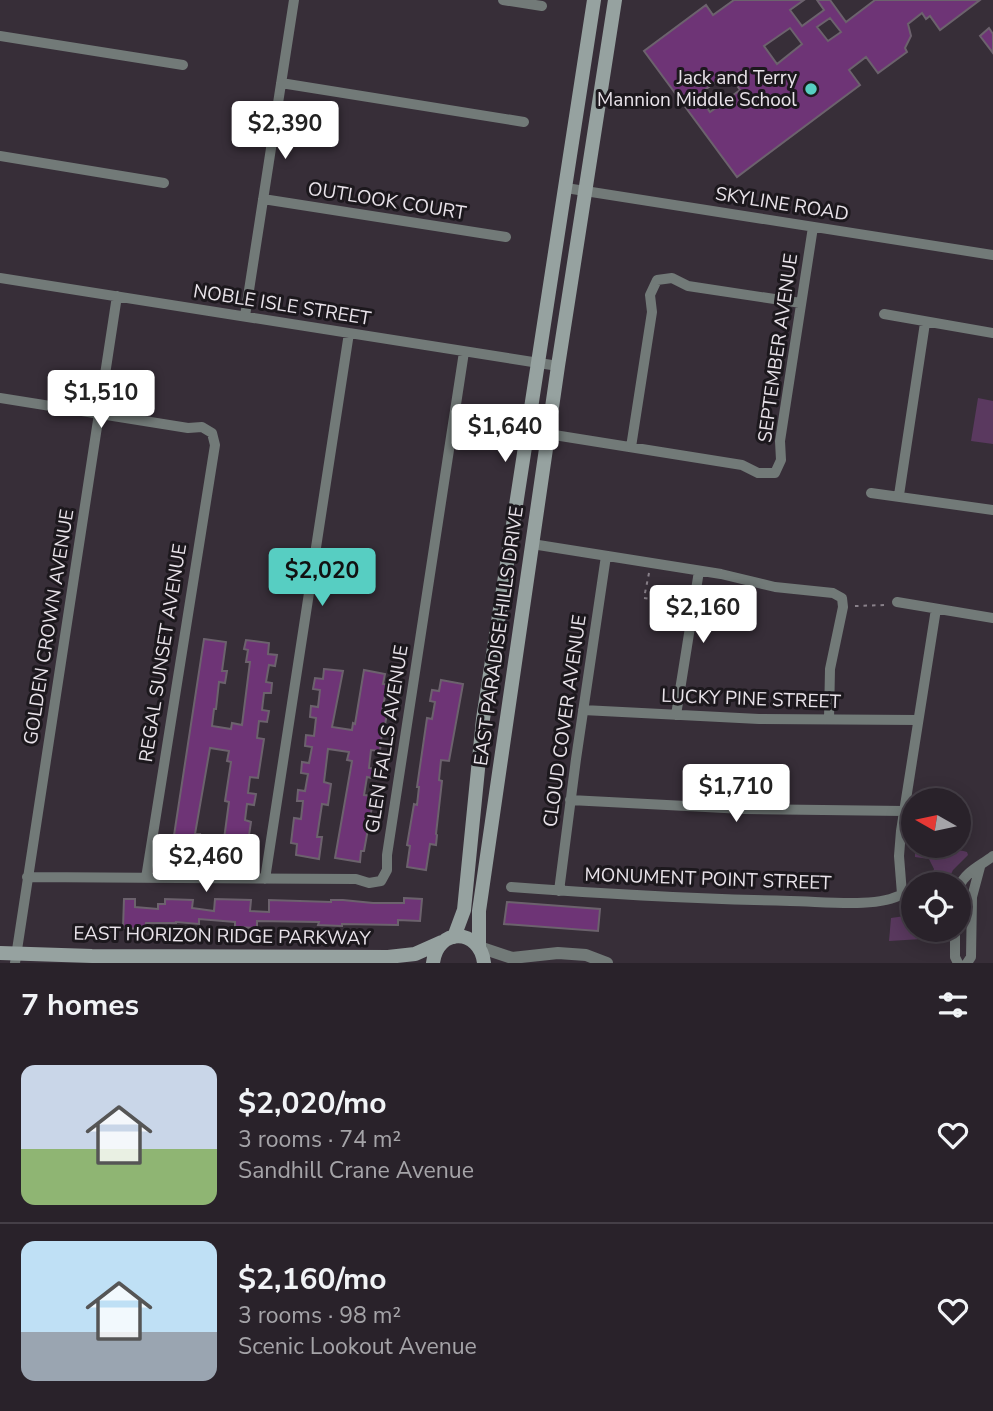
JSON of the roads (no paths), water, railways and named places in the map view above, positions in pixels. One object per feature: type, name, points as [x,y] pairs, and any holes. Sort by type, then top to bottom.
[{"type":"main road","name":"EAST PARADISE HILLS DRIVE","points":[[433,963],[434,955],[448,939],[464,910],[483,719],[594,0]]},
{"type":"main road","name":"EAST PARADISE HILLS DRIVE","points":[[484,963],[479,947],[479,911],[558,366],[615,0]]},
{"type":"main road","points":[[448,939],[468,938],[479,947]]},
{"type":"main road","name":"EAST HORIZON RIDGE PARKWAY","points":[[0,953],[15,958],[388,957],[415,954],[448,939]]},
{"type":"street","points":[[245,316],[294,0]]},
{"type":"street","points":[[503,0],[541,6]]},
{"type":"street","points":[[0,36],[183,65]]},
{"type":"street","points":[[281,83],[524,122]]},
{"type":"street","points":[[0,156],[164,183]]},
{"type":"street","name":"SKYLINE ROAD","points":[[566,188],[993,256]]},
{"type":"street","name":"OUTLOOK COURT","points":[[263,199],[506,237]]},
{"type":"street","name":"SEPTEMBER AVENUE","points":[[631,447],[742,465],[758,473],[775,473],[781,460],[780,441],[813,227]]},
{"type":"street","name":"NOBLE ISLE STREET","points":[[0,278],[558,366]]},
{"type":"street","points":[[548,434],[631,447],[652,312],[650,295],[657,280],[672,278],[688,286],[801,303]]},
{"type":"street","name":"GOLDEN CROWN AVENUE","points":[[15,958],[117,296]]},
{"type":"street","points":[[884,314],[993,333]]},
{"type":"street","points":[[899,495],[925,323]]},
{"type":"street","points":[[27,877],[265,879],[349,333]]},
{"type":"street","name":"GLEN FALLS AVENUE","points":[[265,879],[356,879],[369,883],[382,881],[387,870],[387,855],[464,352]]},
{"type":"street","points":[[0,398],[99,414]]},
{"type":"street","name":"REGAL SUNSET AVENUE","points":[[99,414],[188,428],[202,427],[212,433],[215,445],[146,878]]},
{"type":"street","points":[[871,493],[993,510]]},
{"type":"street","points":[[532,544],[699,571],[775,587],[833,593],[842,598],[843,607],[832,649],[829,719]]},
{"type":"street","name":"CLOUD COVER AVENUE","points":[[559,891],[606,556]]},
{"type":"street","points":[[676,715],[699,571]]},
{"type":"street","points":[[895,604],[993,618]]},
{"type":"street","points":[[908,788],[936,609]]},
{"type":"street","name":"LUCKY PINE STREET","points":[[583,710],[676,715],[918,720]]},
{"type":"street","points":[[570,800],[744,809],[901,811]]},
{"type":"street","name":"MONUMENT POINT STREET","points":[[511,887],[742,900],[892,900],[902,894],[899,846],[901,832]]},
{"type":"street","points":[[969,872],[980,867],[993,853]]},
{"type":"street","points":[[967,963],[971,957],[972,897],[980,867]]},
{"type":"street","points":[[955,942],[955,957],[958,963]]},
{"type":"street","points":[[479,947],[512,958],[558,953],[586,955],[604,963]]},
{"type":"place","name":"Jack and Terry Mannion Middle School","points":[[811,89]]}]
